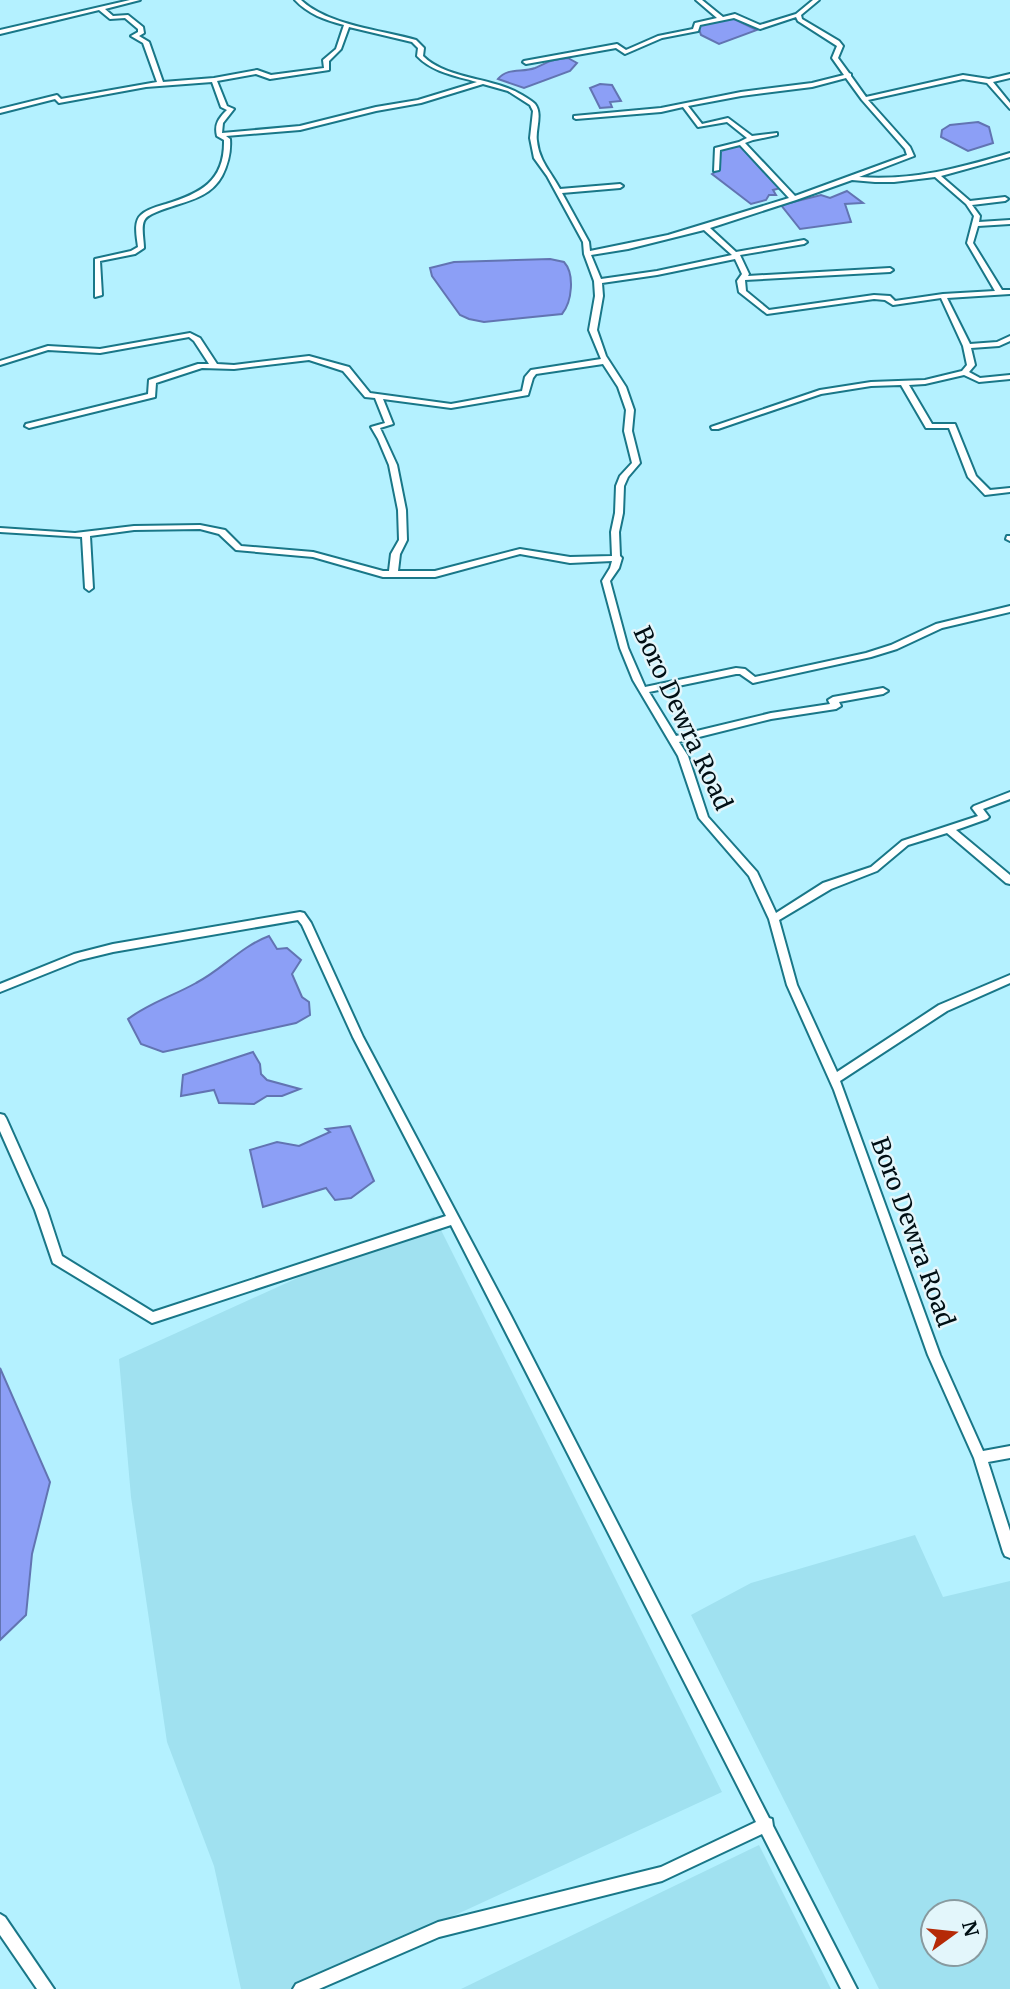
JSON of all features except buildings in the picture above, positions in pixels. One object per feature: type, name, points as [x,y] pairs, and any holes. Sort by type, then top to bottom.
[{"type":"street","points":[[0,32],[137,0]]},
{"type":"street","points":[[699,0],[721,18]]},
{"type":"street","points":[[526,62],[617,46],[625,52],[660,37],[696,30],[697,24],[721,18],[735,16],[760,27],[797,15],[816,0]]},
{"type":"street","name":"Boro Dewra Road","points":[[301,1],[304,9],[414,41],[421,48],[420,56],[427,63],[460,77],[510,90],[532,104],[537,119],[533,138],[537,158],[586,242],[587,254],[598,281],[599,296],[593,330],[605,361],[622,387],[630,410],[628,431],[636,463],[624,475],[617,492],[619,508],[614,533],[618,558],[615,572],[606,581],[624,648],[643,690],[683,756],[704,818],[753,874],[774,919],[792,985],[835,1079],[934,1355],[981,1458],[1010,1552]]},
{"type":"street","points":[[100,8],[112,18],[126,16],[141,27],[141,33],[134,36],[146,42],[161,85]]},
{"type":"street","points":[[587,254],[622,249],[705,227],[855,179],[888,162],[911,156],[908,148],[864,99],[835,58],[834,52],[840,46],[837,42],[800,20],[797,15]]},
{"type":"street","points":[[0,111],[57,97],[59,101],[257,72],[270,77],[327,69],[326,60],[343,42],[347,23]]},
{"type":"street","points":[[576,117],[685,106],[741,94],[812,85],[849,75]]},
{"type":"street","points":[[864,99],[963,77],[989,80],[1010,76]]},
{"type":"street","points":[[214,80],[223,107],[231,109],[221,116],[220,135]]},
{"type":"street","points":[[989,80],[1010,107]]},
{"type":"street","points":[[220,135],[300,128],[376,109],[419,102],[484,82]]},
{"type":"street","points":[[685,106],[700,126],[728,120],[751,138]]},
{"type":"street","points":[[716,170],[717,149],[751,138],[775,134]]},
{"type":"street","points":[[99,295],[97,260],[133,253],[141,248],[140,222],[143,216],[200,195],[217,183],[229,152],[227,139],[220,135]]},
{"type":"street","points":[[741,143],[794,199]]},
{"type":"street","points":[[855,179],[876,181],[937,175],[1010,155]]},
{"type":"street","points":[[937,175],[968,203],[977,216],[970,243],[999,292]]},
{"type":"street","points":[[556,191],[620,186]]},
{"type":"street","points":[[968,203],[1005,199]]},
{"type":"street","points":[[977,224],[1010,222]]},
{"type":"street","points":[[705,227],[736,255],[746,274],[743,292],[767,312],[874,297],[887,298],[893,303],[943,296],[1010,292]]},
{"type":"street","points":[[598,281],[657,273],[804,242]]},
{"type":"street","points":[[744,278],[890,270]]},
{"type":"street","points":[[943,296],[967,346],[971,365],[965,373]]},
{"type":"street","points":[[0,363],[17,355],[48,348],[100,351],[190,335],[197,340],[214,366]]},
{"type":"street","points":[[967,346],[999,344],[1010,338]]},
{"type":"street","points":[[29,426],[152,395],[152,382],[190,369],[214,366],[234,367],[309,358],[346,369],[368,395],[451,406],[525,394],[528,377],[534,372],[605,361]]},
{"type":"street","points":[[715,427],[820,392],[965,373],[979,380],[1010,377]]},
{"type":"street","points":[[904,383],[929,426],[952,426],[972,477],[988,493],[1010,490]]},
{"type":"street","points":[[379,396],[389,424],[375,427],[391,454],[403,535],[394,558],[393,574]]},
{"type":"street","points":[[0,530],[86,534],[134,528],[200,527],[222,532],[239,548],[313,555],[383,575],[435,574],[520,551],[569,560],[618,558]]},
{"type":"street","points":[[86,534],[89,588]]},
{"type":"street","points":[[643,690],[736,671],[742,671],[753,680],[805,670],[894,647],[939,626],[1010,609]]},
{"type":"street","points":[[674,740],[771,716],[836,706],[833,701],[883,691]]},
{"type":"street","points":[[774,919],[827,886],[874,869],[905,843],[984,817],[977,808],[1010,795]]},
{"type":"street","points":[[948,828],[1010,880]]},
{"type":"street","points":[[0,988],[78,957],[113,947],[300,916],[358,1037],[767,1824],[849,1989]]},
{"type":"street","points":[[835,1079],[943,1008],[1010,979]]},
{"type":"street","points":[[0,1118],[41,1210],[57,1259],[152,1318],[453,1219]]},
{"type":"street","points":[[981,1458],[1010,1452]]},
{"type":"street","points":[[301,1989],[438,1930],[662,1874],[767,1824]]},
{"type":"street","points":[[0,1922],[46,1989]]},
{"type":"shaded area","points":[[434,1216],[722,1792],[295,1989],[241,1989],[214,1866],[167,1742],[131,1497],[119,1359]]},
{"type":"shaded area","points":[[915,1535],[943,1597],[1010,1581],[1010,1989],[879,1989],[691,1615],[751,1583]]},
{"type":"shaded area","points":[[759,1845],[831,1989],[461,1989]]},
{"type":"water","points":[[730,17],[757,30],[719,44],[701,35],[698,26]]},
{"type":"water","points":[[568,58],[577,63],[570,71],[524,88],[498,79],[511,72]]},
{"type":"water","points":[[600,84],[612,85],[621,101],[610,102],[612,107],[600,108],[590,88]]},
{"type":"water","points":[[978,122],[989,127],[993,143],[968,151],[941,137],[942,130],[950,125]]},
{"type":"water","points":[[739,144],[781,188],[773,190],[776,195],[769,195],[766,200],[751,204],[712,174],[718,170],[718,150]]},
{"type":"water","points":[[847,191],[863,203],[845,204],[851,222],[800,229],[781,205],[821,195],[830,198]]},
{"type":"water","points":[[550,259],[564,262],[570,274],[570,295],[562,314],[484,322],[460,315],[432,276],[430,268],[454,262]]},
{"type":"water","points":[[269,936],[277,949],[287,948],[301,960],[292,974],[302,997],[309,1002],[310,1015],[296,1023],[163,1052],[141,1044],[128,1019],[206,977],[249,946]]},
{"type":"water","points":[[253,1052],[260,1064],[261,1074],[267,1080],[300,1089],[282,1096],[267,1096],[254,1104],[219,1103],[214,1090],[181,1096],[183,1075]]},
{"type":"water","points":[[350,1126],[374,1181],[351,1198],[335,1200],[326,1188],[263,1207],[250,1150],[277,1142],[299,1146],[330,1132],[326,1129]]},
{"type":"water","points":[[0,1368],[50,1482],[32,1554],[26,1615],[0,1640]]}]
